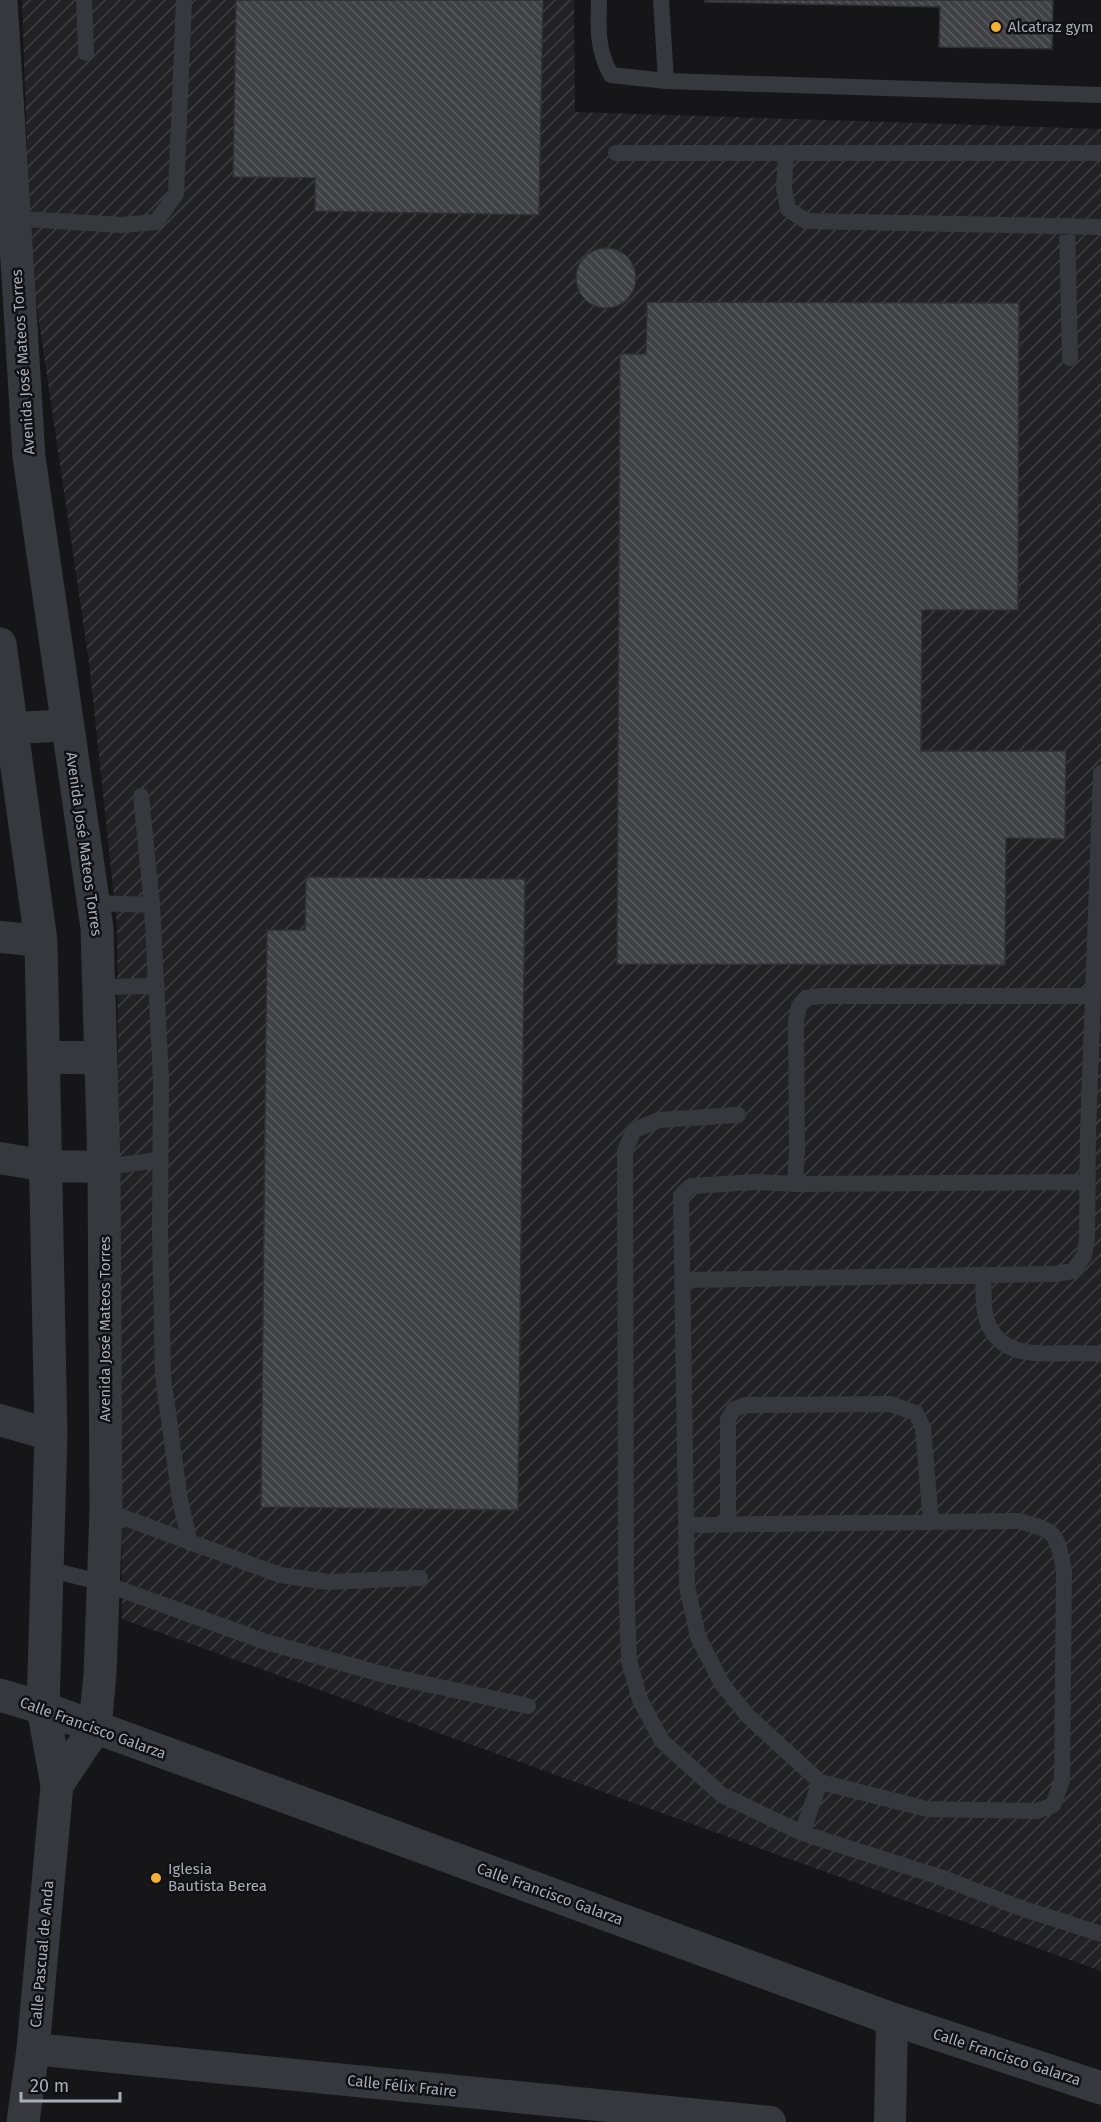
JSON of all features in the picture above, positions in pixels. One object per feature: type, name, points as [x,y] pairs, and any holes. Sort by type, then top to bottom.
[{"type":"street","name":"Avenida José Mateos Torres","points":[[1,0],[7,218],[29,457],[97,928],[104,1167],[106,1510],[95,1728]]},
{"type":"street","points":[[0,644],[6,729],[41,941],[51,1435],[43,1708]]},
{"type":"street","points":[[6,729],[68,725]]},
{"type":"street","points":[[0,937],[41,941]]},
{"type":"street","points":[[44,1057],[100,1059]]},
{"type":"street","points":[[0,1158],[46,1166],[104,1167]]},
{"type":"street","points":[[0,1420],[51,1435]]},
{"type":"street","name":"Calle Francisco Galarza","points":[[0,1695],[43,1708],[892,2019],[1101,2088]]},
{"type":"street","name":"Calle Pascual de Anda","points":[[23,2122],[33,2049],[57,1785],[43,1708]]},
{"type":"street","name":"Calle Pascual de Anda","points":[[57,1785],[95,1728]]},
{"type":"street","points":[[890,2122],[892,2019]]},
{"type":"street","name":"Calle Félix Fraire","points":[[33,2049],[770,2122]]},
{"type":"lane","points":[[84,0],[86,53]]},
{"type":"lane","points":[[7,218],[121,225],[156,222],[176,194],[184,0]]},
{"type":"lane","points":[[599,0],[598,30],[602,60],[611,75],[666,81],[1101,95]]},
{"type":"lane","points":[[661,0],[666,81]]},
{"type":"lane","points":[[616,153],[1101,153]]},
{"type":"lane","points":[[786,153],[784,188],[788,208],[806,221],[1101,227]]},
{"type":"lane","points":[[1067,226],[1070,358]]},
{"type":"lane","points":[[683,1280],[1053,1274],[1073,1271],[1084,1256],[1087,1239],[1101,773]]},
{"type":"lane","points":[[141,796],[152,905],[161,1079],[163,1376],[180,1500],[190,1543]]},
{"type":"lane","points":[[94,903],[152,905]]},
{"type":"lane","points":[[99,987],[157,986]]},
{"type":"lane","points":[[795,1185],[796,1021],[799,1006],[806,998],[821,996],[1093,996]]},
{"type":"lane","points":[[738,1115],[659,1120],[634,1130],[625,1151],[626,1566],[629,1661],[640,1700],[662,1741],[722,1795],[802,1833],[940,1876],[1018,1907],[1101,1934]]},
{"type":"lane","points":[[104,1167],[160,1160]]},
{"type":"lane","points":[[686,1525],[1019,1521],[1046,1529],[1058,1539],[1064,1571],[1062,1780],[1053,1804],[1037,1811],[927,1809],[820,1782],[748,1716],[722,1684],[698,1637],[687,1586],[686,1525],[683,1280],[681,1196],[691,1186],[755,1182],[795,1185],[1088,1182]]},
{"type":"lane","points":[[983,1275],[985,1313],[992,1332],[1006,1346],[1024,1352],[1101,1354]]},
{"type":"lane","points":[[728,1524],[728,1419],[734,1409],[746,1405],[891,1404],[916,1413],[923,1428],[931,1522]]},
{"type":"lane","points":[[106,1510],[280,1575],[328,1582],[420,1578]]},
{"type":"lane","points":[[48,1569],[104,1582],[266,1641],[389,1676],[528,1706]]},
{"type":"lane","points":[[802,1833],[820,1782]]},
{"type":"shaded area","points":[[22,0],[574,0],[575,112],[1101,129],[1101,1971],[122,1619],[117,925],[89,662],[31,267]]},
{"type":"building","points":[[236,0],[543,0],[539,215],[315,211],[315,178],[233,177]]},
{"type":"building","name":"Alcatraz gym","points":[[705,0],[1053,0],[1052,49],[939,47],[940,7],[705,2]]},
{"type":"building","points":[[606,248],[627,257],[636,278],[627,299],[606,308],[585,299],[576,278],[585,257]]},
{"type":"building","points":[[647,302],[1019,303],[1018,610],[922,610],[921,751],[1066,751],[1065,839],[1006,838],[1005,965],[617,964],[620,354],[646,354]]},
{"type":"building","points":[[306,877],[525,879],[518,1510],[261,1507],[267,930],[305,930]]},
{"type":"place","name":"Alcatraz gym","points":[[996,27]]},
{"type":"place","name":"Iglesia Bautista Berea","points":[[156,1878]]}]
